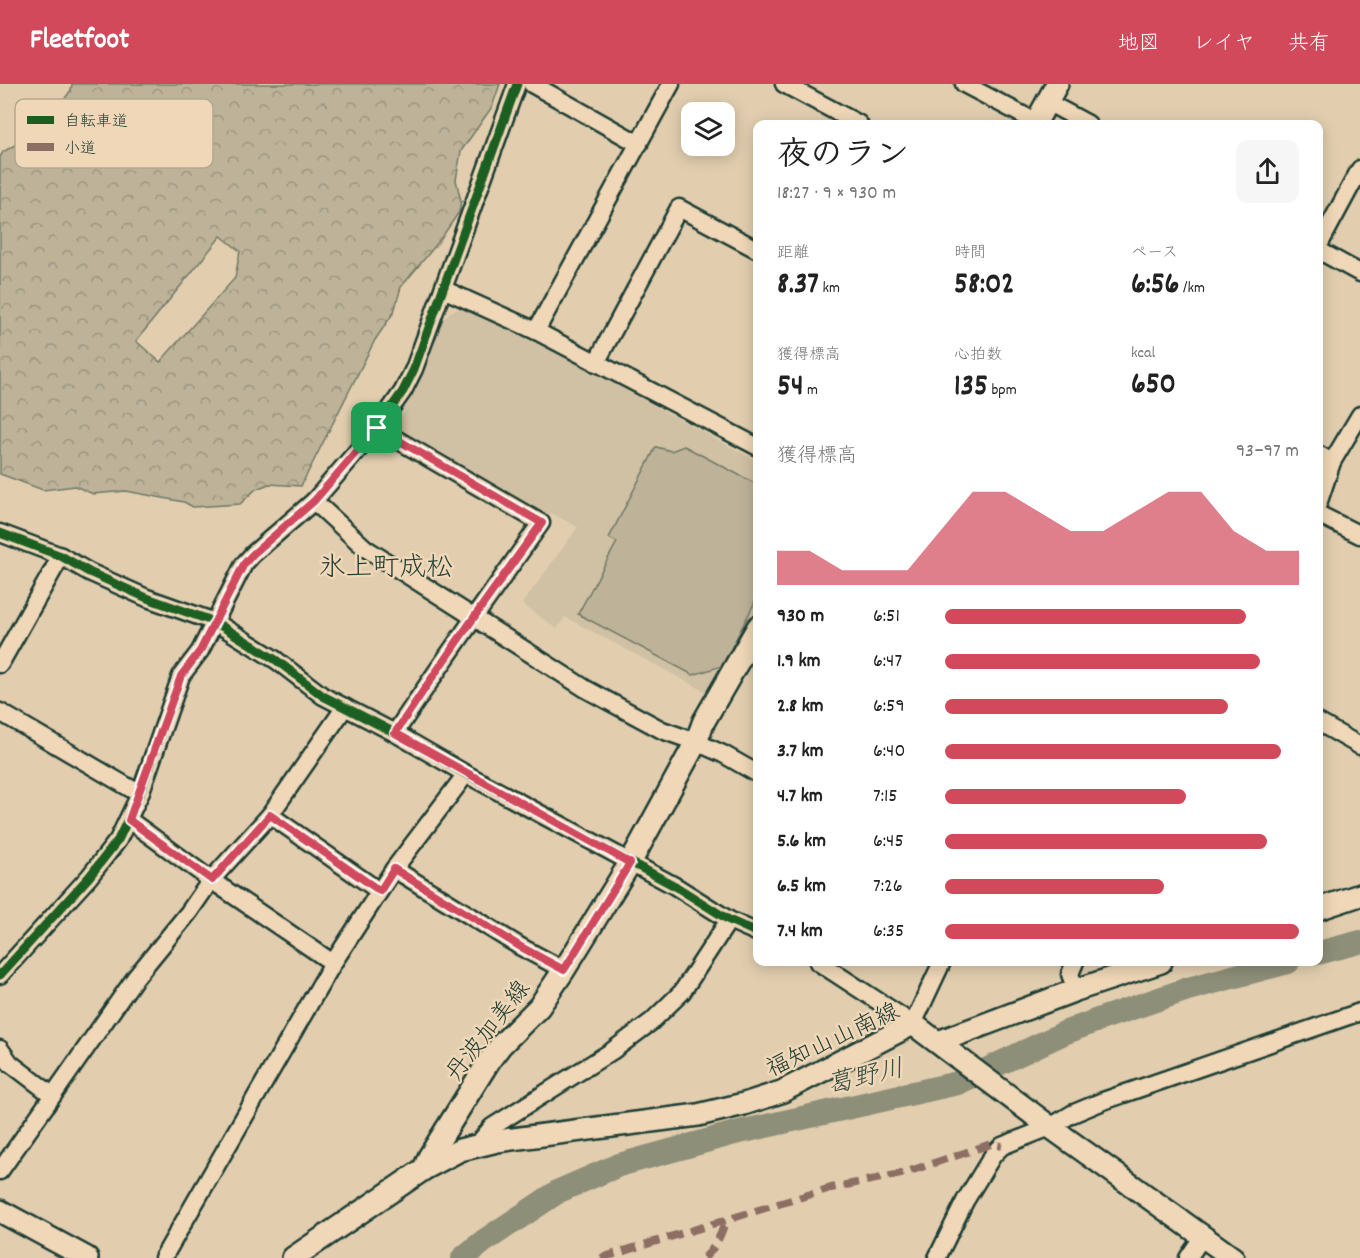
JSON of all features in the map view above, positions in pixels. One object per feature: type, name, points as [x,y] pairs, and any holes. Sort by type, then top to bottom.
[{"type":"main road","points":[[1038,120],[1052,93]]},
{"type":"main road","name":"丹波加美線","points":[[293,1258],[424,1169],[429,1157],[495,1053],[539,1008],[564,970],[630,863],[696,742],[704,721],[753,636]]},
{"type":"main road","points":[[1323,907],[1360,895]]},
{"type":"main road","points":[[941,1044],[1076,990],[1149,966]]},
{"type":"main road","name":"福知山山南線","points":[[424,1169],[443,1158],[473,1146],[698,1115],[744,1104],[781,1092],[913,1024],[1047,1125],[1233,1258]]},
{"type":"main road","points":[[452,1121],[450,1132],[453,1138],[473,1146]]},
{"type":"main road","points":[[0,1211],[87,1258]]},
{"type":"street","points":[[0,975],[89,877],[118,840],[140,794],[181,676],[200,651],[249,559],[314,501],[377,428],[403,391],[414,369],[517,84]]},
{"type":"street","points":[[532,84],[554,89],[639,144]]},
{"type":"street","points":[[536,331],[671,84]]},
{"type":"street","points":[[784,84],[803,88],[853,120]]},
{"type":"street","points":[[964,84],[1030,120]]},
{"type":"street","points":[[1052,93],[1083,120]]},
{"type":"street","points":[[1323,239],[1360,169]]},
{"type":"street","points":[[596,363],[679,208],[753,247]]},
{"type":"street","points":[[1323,252],[1360,273]]},
{"type":"street","points":[[443,289],[536,331],[753,444]]},
{"type":"street","points":[[1325,458],[1357,424]]},
{"type":"street","points":[[377,428],[542,523],[454,644],[395,733]]},
{"type":"street","points":[[314,501],[365,548],[586,689],[662,730],[723,754],[753,771]]},
{"type":"street","points":[[1323,516],[1360,535]]},
{"type":"street","points":[[0,533],[61,556],[89,572],[147,598],[215,622],[276,660],[323,696],[675,886],[729,920],[753,931]]},
{"type":"street","points":[[0,664],[61,556]]},
{"type":"street","points":[[0,1171],[135,978],[212,880],[270,815],[345,707]]},
{"type":"street","points":[[0,712],[140,794]]},
{"type":"street","points":[[1323,725],[1360,746]]},
{"type":"street","points":[[163,1258],[333,963],[394,869],[466,774]]},
{"type":"street","points":[[270,815],[380,891]]},
{"type":"street","points":[[129,820],[333,963]]},
{"type":"street","points":[[394,869],[521,947],[564,970]]},
{"type":"street","points":[[473,1146],[492,1127],[612,1051],[651,1022],[682,992],[729,920]]},
{"type":"street","points":[[825,966],[909,1019],[913,1024],[940,966]]},
{"type":"street","points":[[1073,966],[1070,974],[1076,990]]},
{"type":"street","points":[[938,1258],[965,1201],[993,1155],[1002,1146],[1103,1101],[1360,1012]]},
{"type":"street","points":[[0,1049],[10,1063],[52,1095]]},
{"type":"street","points":[[1188,1258],[1203,1236]]},
{"type":"shaded area","points":[[463,307],[575,363],[753,459],[753,620],[714,696],[565,617],[557,629],[522,604],[578,527],[551,513],[548,518],[397,434],[395,428],[415,390],[442,322],[450,312]]},
{"type":"green space","points":[[72,84],[500,84],[492,107],[461,151],[456,180],[461,201],[459,212],[440,240],[401,287],[394,312],[375,340],[301,486],[269,484],[256,489],[240,504],[193,507],[184,502],[126,491],[93,494],[75,486],[43,490],[0,474],[0,157],[3,152],[15,145],[15,168],[213,168],[213,99],[65,99]],"holes":[[[221,236],[240,251],[235,278],[160,362],[136,341]]]},
{"type":"green space","points":[[684,446],[753,482],[753,606],[722,666],[693,675],[578,614],[617,542],[609,538],[656,447],[671,451]]},
{"type":"waterway","name":"葛野川","points":[[1323,952],[1360,942]]},
{"type":"waterway","name":"葛野川","points":[[463,1258],[484,1241],[559,1191],[619,1165],[735,1133],[958,1083],[1064,1033],[1103,1018],[1188,989],[1273,966]]},
{"type":"marked path","points":[[601,1258],[831,1188],[901,1174],[991,1144],[1002,1146]]},
{"type":"marked path","points":[[704,1258],[718,1240],[726,1219]]},
{"type":"cycle path","points":[[0,975],[89,877],[118,840],[140,794],[181,676],[200,651],[244,564],[314,501],[377,428],[403,391],[414,369],[517,84]]},
{"type":"cycle path","points":[[0,533],[61,556],[89,572],[147,598],[215,622],[276,660],[323,696],[675,886],[729,920],[753,931]]},
{"type":"district","name":"氷上町成松","points":[[386,566]]},
{"type":"route","points":[[377,428],[542,523],[454,644],[395,733],[630,863],[564,970],[521,947],[394,869],[380,891],[270,815],[212,880],[129,820],[181,676],[200,651],[244,564],[314,501],[377,428]]}]
